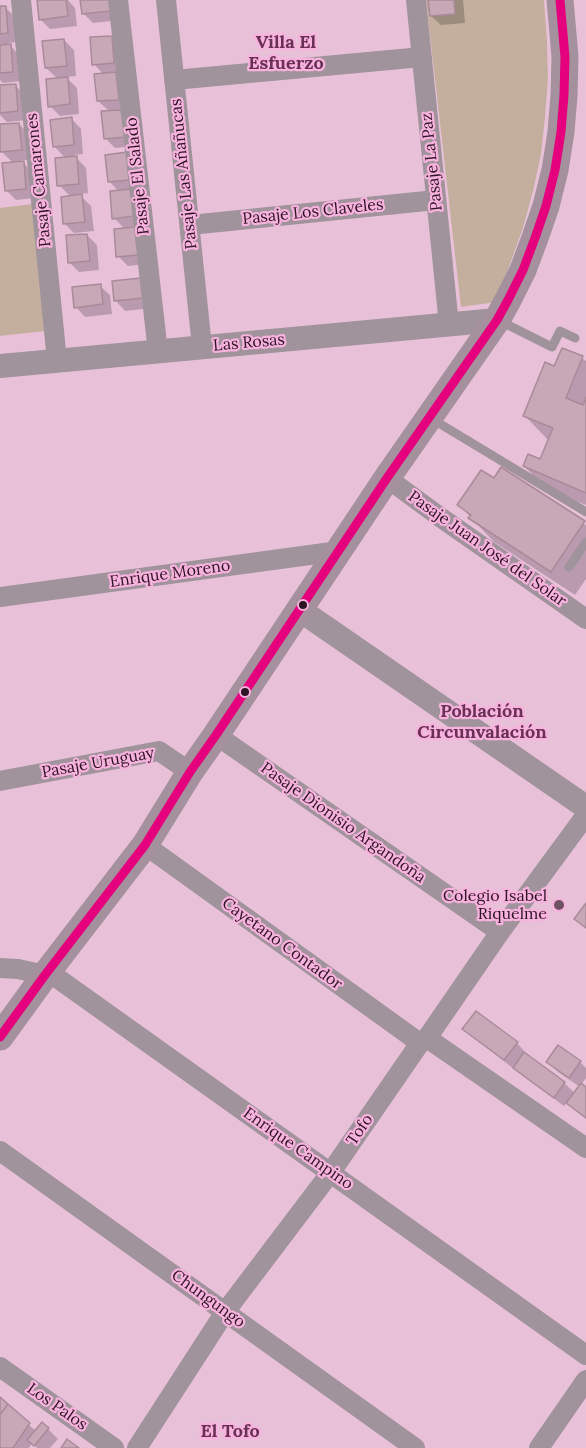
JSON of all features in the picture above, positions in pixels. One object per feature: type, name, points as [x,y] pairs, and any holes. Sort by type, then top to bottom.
[{"type":"main road","points":[[0,1037],[145,845],[190,772],[387,478],[497,320],[523,270],[536,238],[555,170],[564,95],[565,57],[560,0]]},
{"type":"street","name":"Pasaje Camarones","points":[[21,0],[57,361]]},
{"type":"street","name":"Pasaje El Salado","points":[[118,0],[158,352]]},
{"type":"street","name":"Pasaje Las Añañucas","points":[[166,0],[202,347]]},
{"type":"street","name":"Pasaje La Paz","points":[[416,0],[449,325]]},
{"type":"street","points":[[174,80],[422,57]]},
{"type":"street","name":"Pasaje Los Claveles","points":[[190,225],[436,200]]},
{"type":"street","name":"Las Rosas","points":[[0,366],[497,320]]},
{"type":"street","name":"Pasaje Juan José del Solar","points":[[387,478],[440,518],[586,619]]},
{"type":"street","name":"Enrique Moreno","points":[[0,597],[339,551]]},
{"type":"street","points":[[300,610],[586,807]]},
{"type":"street","name":"Pasaje Dionisio Argandoña","points":[[216,735],[500,932]]},
{"type":"street","name":"Pasaje Uruguay","points":[[0,781],[159,751],[190,772]]},
{"type":"street","name":"Tofo","points":[[137,1448],[225,1311],[331,1172],[500,932],[586,815]]},
{"type":"street","name":"Cayetano Contador","points":[[145,845],[423,1040],[586,1148]]},
{"type":"street","name":"Enrique Campino","points":[[0,968],[53,975],[586,1354]]},
{"type":"street","name":"Chungungo","points":[[0,1151],[415,1448]]},
{"type":"street","name":"Los Palos","points":[[0,1367],[114,1448]]},
{"type":"street","points":[[539,1448],[586,1380]]},
{"type":"lane","points":[[497,320],[552,347],[560,331],[575,338]]},
{"type":"lane","points":[[430,418],[586,512]]},
{"type":"lane","points":[[569,567],[586,542]]},
{"type":"shaded area","points":[[426,0],[544,0],[548,79],[541,154],[523,228],[496,302],[461,307]]},
{"type":"shaded area","points":[[32,204],[45,331],[0,336],[0,208]]},
{"type":"building","points":[[37,0],[66,0],[68,16],[39,20]]},
{"type":"building","points":[[80,0],[110,0],[111,11],[82,14]]},
{"type":"building","points":[[428,0],[454,0],[455,14],[430,16]]},
{"type":"building","points":[[0,6],[6,6],[8,33],[0,34]]},
{"type":"building","points":[[112,36],[114,63],[92,65],[90,37]]},
{"type":"building","points":[[64,39],[67,66],[45,68],[42,41]]},
{"type":"building","points":[[11,44],[13,72],[0,73],[0,45]]},
{"type":"building","points":[[116,72],[119,100],[97,101],[94,74]]},
{"type":"building","points":[[68,77],[70,104],[48,107],[46,79]]},
{"type":"building","points":[[16,84],[18,111],[0,113],[0,85]]},
{"type":"building","points":[[123,110],[126,137],[104,139],[101,111]]},
{"type":"building","points":[[72,117],[74,145],[53,147],[50,120]]},
{"type":"building","points":[[19,123],[22,150],[0,152],[0,124]]},
{"type":"building","points":[[127,152],[129,180],[108,182],[105,155]]},
{"type":"building","points":[[77,156],[79,184],[57,186],[55,158]]},
{"type":"building","points":[[24,161],[26,189],[5,191],[2,163]]},
{"type":"building","points":[[132,189],[134,216],[112,219],[110,191]]},
{"type":"building","points":[[82,194],[85,222],[63,224],[61,197]]},
{"type":"building","points":[[135,227],[138,255],[116,257],[114,229]]},
{"type":"building","points":[[87,234],[90,261],[68,263],[66,235]]},
{"type":"building","points":[[141,278],[143,298],[114,301],[112,281]]},
{"type":"building","points":[[101,284],[103,304],[74,308],[72,287]]},
{"type":"building","points":[[562,348],[583,356],[566,398],[583,405],[586,397],[586,493],[523,466],[528,454],[540,459],[553,428],[523,416],[545,362],[554,366]]},
{"type":"building","points":[[501,467],[585,521],[551,572],[468,518],[471,515],[457,505],[481,470],[494,478]]},
{"type":"building","points":[[586,903],[586,928],[574,919]]},
{"type":"building","points":[[476,1011],[518,1042],[504,1060],[462,1029]]},
{"type":"building","points":[[558,1045],[581,1061],[569,1078],[546,1062]]},
{"type":"building","points":[[524,1052],[565,1082],[554,1098],[513,1068]]},
{"type":"building","points":[[581,1083],[586,1087],[586,1118],[566,1103]]},
{"type":"building","points":[[0,1397],[8,1404],[0,1415]]},
{"type":"building","points":[[8,1404],[30,1423],[13,1448],[0,1448],[0,1415]]},
{"type":"building","points":[[42,1422],[49,1428],[34,1446],[27,1440]]},
{"type":"building","points":[[67,1439],[79,1448],[61,1448]]},
{"type":"transit line","points":[[0,1037],[145,845],[190,772],[387,478],[497,320],[508,300],[535,238],[555,170],[564,95],[565,57],[560,0]]},
{"type":"place","name":"Colegio Isabel Riquelme","points":[[559,905]]},
{"type":"district","name":"Villa El Esfuerzo","points":[[286,53]]},
{"type":"district","name":"Población Circunvalación","points":[[482,722]]},
{"type":"district","name":"El Tofo","points":[[230,1432]]}]
